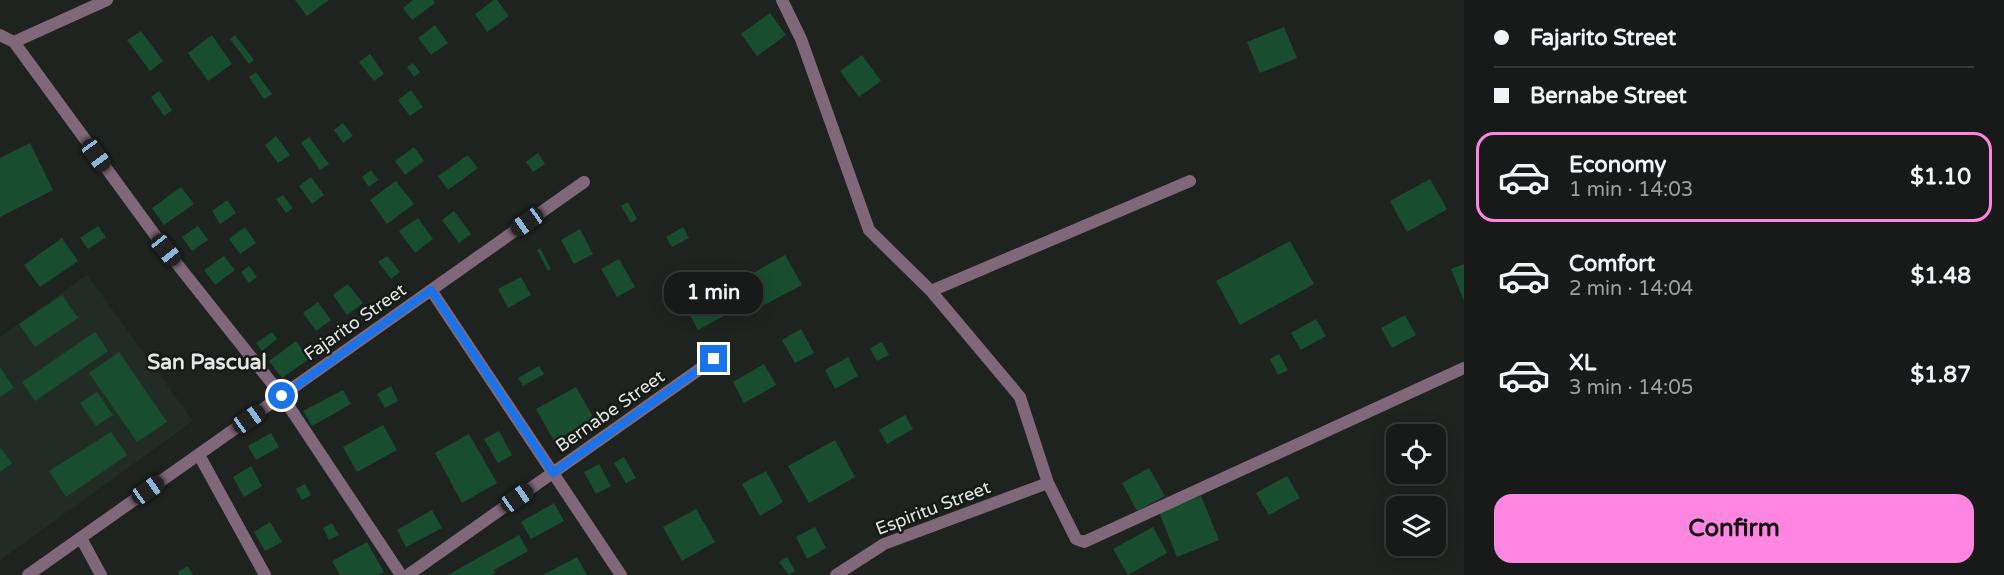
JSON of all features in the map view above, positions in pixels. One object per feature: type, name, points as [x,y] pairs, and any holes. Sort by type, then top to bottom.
[{"type":"street","points":[[14,42],[107,0]]},
{"type":"street","points":[[782,0],[801,39],[869,230],[931,291],[1020,398],[1048,483],[1076,539],[1084,542],[1464,368]]},
{"type":"street","points":[[0,35],[14,42],[166,250],[282,396],[401,575]]},
{"type":"street","points":[[931,291],[1190,181]]},
{"type":"street","name":"Fajarito Street","points":[[28,575],[584,182]]},
{"type":"street","points":[[431,290],[621,575]]},
{"type":"street","name":"Bernabe Street","points":[[408,575],[714,359]]},
{"type":"street","points":[[199,455],[266,575]]},
{"type":"street","name":"Espiritu Street","points":[[836,575],[884,544],[1048,483]]},
{"type":"street","points":[[81,538],[101,575]]},
{"type":"shaded area","points":[[87,275],[193,421],[0,560],[0,337]]},
{"type":"building","points":[[295,0],[329,0],[307,16]]},
{"type":"building","points":[[413,0],[433,0],[435,3],[412,20],[403,8]]},
{"type":"building","points":[[497,0],[509,16],[487,32],[475,14]]},
{"type":"building","points":[[770,13],[786,35],[757,56],[741,34]]},
{"type":"building","points":[[435,25],[448,43],[431,55],[418,38]]},
{"type":"building","points":[[1284,27],[1297,58],[1260,73],[1247,42]]},
{"type":"building","points":[[141,31],[163,61],[150,71],[127,40]]},
{"type":"building","points":[[212,35],[232,64],[208,81],[188,53]]},
{"type":"building","points":[[235,35],[254,60],[249,64],[230,39]]},
{"type":"building","points":[[370,54],[384,74],[374,81],[359,62]]},
{"type":"building","points":[[862,55],[881,81],[859,97],[840,71]]},
{"type":"building","points":[[413,63],[420,72],[414,77],[407,67]]},
{"type":"building","points":[[256,72],[272,94],[264,99],[249,77]]},
{"type":"building","points":[[411,90],[423,107],[410,116],[398,100]]},
{"type":"building","points":[[159,91],[172,110],[164,116],[151,97]]},
{"type":"building","points":[[343,123],[353,136],[343,143],[334,130]]},
{"type":"building","points":[[276,136],[290,155],[278,163],[265,145]]},
{"type":"building","points":[[309,137],[329,164],[320,170],[301,143]]},
{"type":"building","points":[[30,143],[53,190],[0,217],[0,158]]},
{"type":"building","points":[[414,147],[424,161],[405,175],[395,161]]},
{"type":"building","points":[[538,153],[545,164],[533,172],[526,162]]},
{"type":"building","points":[[468,155],[478,168],[448,190],[438,176]]},
{"type":"building","points":[[371,170],[378,180],[369,187],[362,177]]},
{"type":"building","points":[[311,177],[324,195],[312,204],[299,186]]},
{"type":"building","points":[[1430,179],[1447,209],[1407,232],[1390,201]]},
{"type":"building","points":[[396,181],[414,204],[387,224],[370,200]]},
{"type":"building","points":[[181,187],[194,204],[164,225],[152,208]]},
{"type":"building","points":[[283,195],[293,208],[286,213],[276,199]]},
{"type":"building","points":[[227,200],[236,213],[220,224],[212,211]]},
{"type":"building","points":[[628,202],[637,219],[631,223],[621,206]]},
{"type":"building","points":[[454,211],[471,234],[459,243],[442,220]]},
{"type":"building","points":[[418,218],[433,239],[415,253],[399,231]]},
{"type":"building","points":[[98,226],[106,237],[88,249],[80,238]]},
{"type":"building","points":[[198,226],[208,240],[192,251],[182,237]]},
{"type":"building","points":[[245,227],[256,243],[240,254],[229,239]]},
{"type":"building","points":[[683,227],[689,238],[672,247],[666,237]]},
{"type":"building","points":[[580,229],[593,254],[574,264],[561,240]]},
{"type":"building","points":[[62,238],[78,261],[40,287],[24,265]]},
{"type":"building","points":[[1290,241],[1314,284],[1240,325],[1216,281]]},
{"type":"building","points":[[540,248],[551,269],[548,271],[537,250]]},
{"type":"building","points":[[785,255],[802,285],[764,305],[748,276]]},
{"type":"building","points":[[224,256],[235,270],[215,285],[204,270]]},
{"type":"building","points":[[387,256],[400,272],[391,279],[378,262]]},
{"type":"building","points":[[619,259],[635,287],[617,297],[601,269]]},
{"type":"building","points":[[1464,264],[1464,301],[1451,269]]},
{"type":"building","points":[[249,266],[257,277],[249,283],[241,272]]},
{"type":"building","points":[[521,277],[531,295],[508,308],[498,289]]},
{"type":"building","points":[[348,284],[363,303],[347,315],[333,295]]},
{"type":"building","points":[[62,295],[78,318],[35,347],[19,324]]},
{"type":"building","points":[[717,295],[727,314],[698,330],[688,311]]},
{"type":"building","points":[[318,302],[331,320],[316,331],[303,313]]},
{"type":"building","points":[[1405,315],[1416,335],[1392,348],[1381,328]]},
{"type":"building","points":[[1316,319],[1326,336],[1301,350],[1291,333]]},
{"type":"building","points":[[801,329],[814,353],[795,363],[782,340]]},
{"type":"building","points":[[95,332],[108,351],[35,401],[22,382]]},
{"type":"building","points":[[272,332],[277,339],[262,351],[256,343]]},
{"type":"building","points":[[296,341],[309,359],[282,378],[269,361]]},
{"type":"building","points":[[882,342],[889,355],[877,361],[870,348]]},
{"type":"building","points":[[119,352],[167,422],[137,442],[89,373]]},
{"type":"building","points":[[1279,354],[1288,370],[1278,375],[1270,359]]},
{"type":"building","points":[[848,357],[858,376],[835,389],[825,370]]},
{"type":"building","points":[[764,364],[776,385],[744,403],[733,382]]},
{"type":"building","points":[[539,366],[544,374],[523,386],[518,378]]},
{"type":"building","points":[[0,367],[14,388],[0,397]]},
{"type":"building","points":[[391,386],[398,401],[385,408],[377,394]]},
{"type":"building","points":[[576,387],[594,419],[554,441],[536,409]]},
{"type":"building","points":[[343,390],[351,404],[312,426],[303,411]]},
{"type":"building","points":[[97,392],[113,415],[96,426],[80,403]]},
{"type":"building","points":[[905,415],[913,429],[887,444],[879,430]]},
{"type":"building","points":[[383,425],[397,450],[357,472],[343,447]]},
{"type":"building","points":[[499,431],[512,455],[498,463],[484,439]]},
{"type":"building","points":[[111,432],[127,455],[66,497],[49,471]]},
{"type":"building","points":[[271,433],[279,447],[256,460],[248,446]]},
{"type":"building","points":[[469,434],[497,483],[462,503],[435,453]]},
{"type":"building","points":[[835,440],[855,477],[809,503],[788,466]]},
{"type":"building","points":[[0,447],[12,463],[0,472]]},
{"type":"building","points":[[624,457],[636,478],[626,483],[614,463]]},
{"type":"building","points":[[599,464],[611,486],[596,494],[584,472]]},
{"type":"building","points":[[251,466],[262,486],[244,497],[233,477]]},
{"type":"building","points":[[1149,468],[1165,496],[1137,511],[1122,483]]},
{"type":"building","points":[[766,471],[783,502],[760,516],[742,484]]},
{"type":"building","points":[[1287,476],[1300,498],[1269,515],[1256,493]]},
{"type":"building","points":[[305,484],[311,495],[302,500],[296,489]]},
{"type":"building","points":[[1201,496],[1219,540],[1177,557],[1159,512]]},
{"type":"building","points":[[554,503],[564,521],[531,539],[521,522]]},
{"type":"building","points":[[696,509],[715,542],[682,561],[663,527]]},
{"type":"building","points":[[432,510],[442,528],[406,547],[397,530]]},
{"type":"building","points":[[270,522],[282,542],[265,551],[254,532]]},
{"type":"building","points":[[332,523],[339,535],[329,540],[323,528]]},
{"type":"building","points":[[815,527],[826,548],[807,559],[796,537]]},
{"type":"building","points":[[1153,527],[1167,553],[1128,575],[1113,549]]},
{"type":"building","points":[[519,535],[528,551],[494,570],[496,573],[492,575],[448,575]]},
{"type":"building","points":[[367,542],[384,572],[378,575],[340,575],[332,561]]},
{"type":"building","points":[[577,557],[587,575],[543,575]]},
{"type":"building","points":[[787,557],[795,571],[789,575],[779,562]]},
{"type":"building","points":[[188,566],[193,575],[179,575],[178,572]]},
{"type":"district","name":"San Pascual","points":[[207,362]]},
{"type":"route","points":[[282,396],[431,290],[553,473],[714,359]]}]
